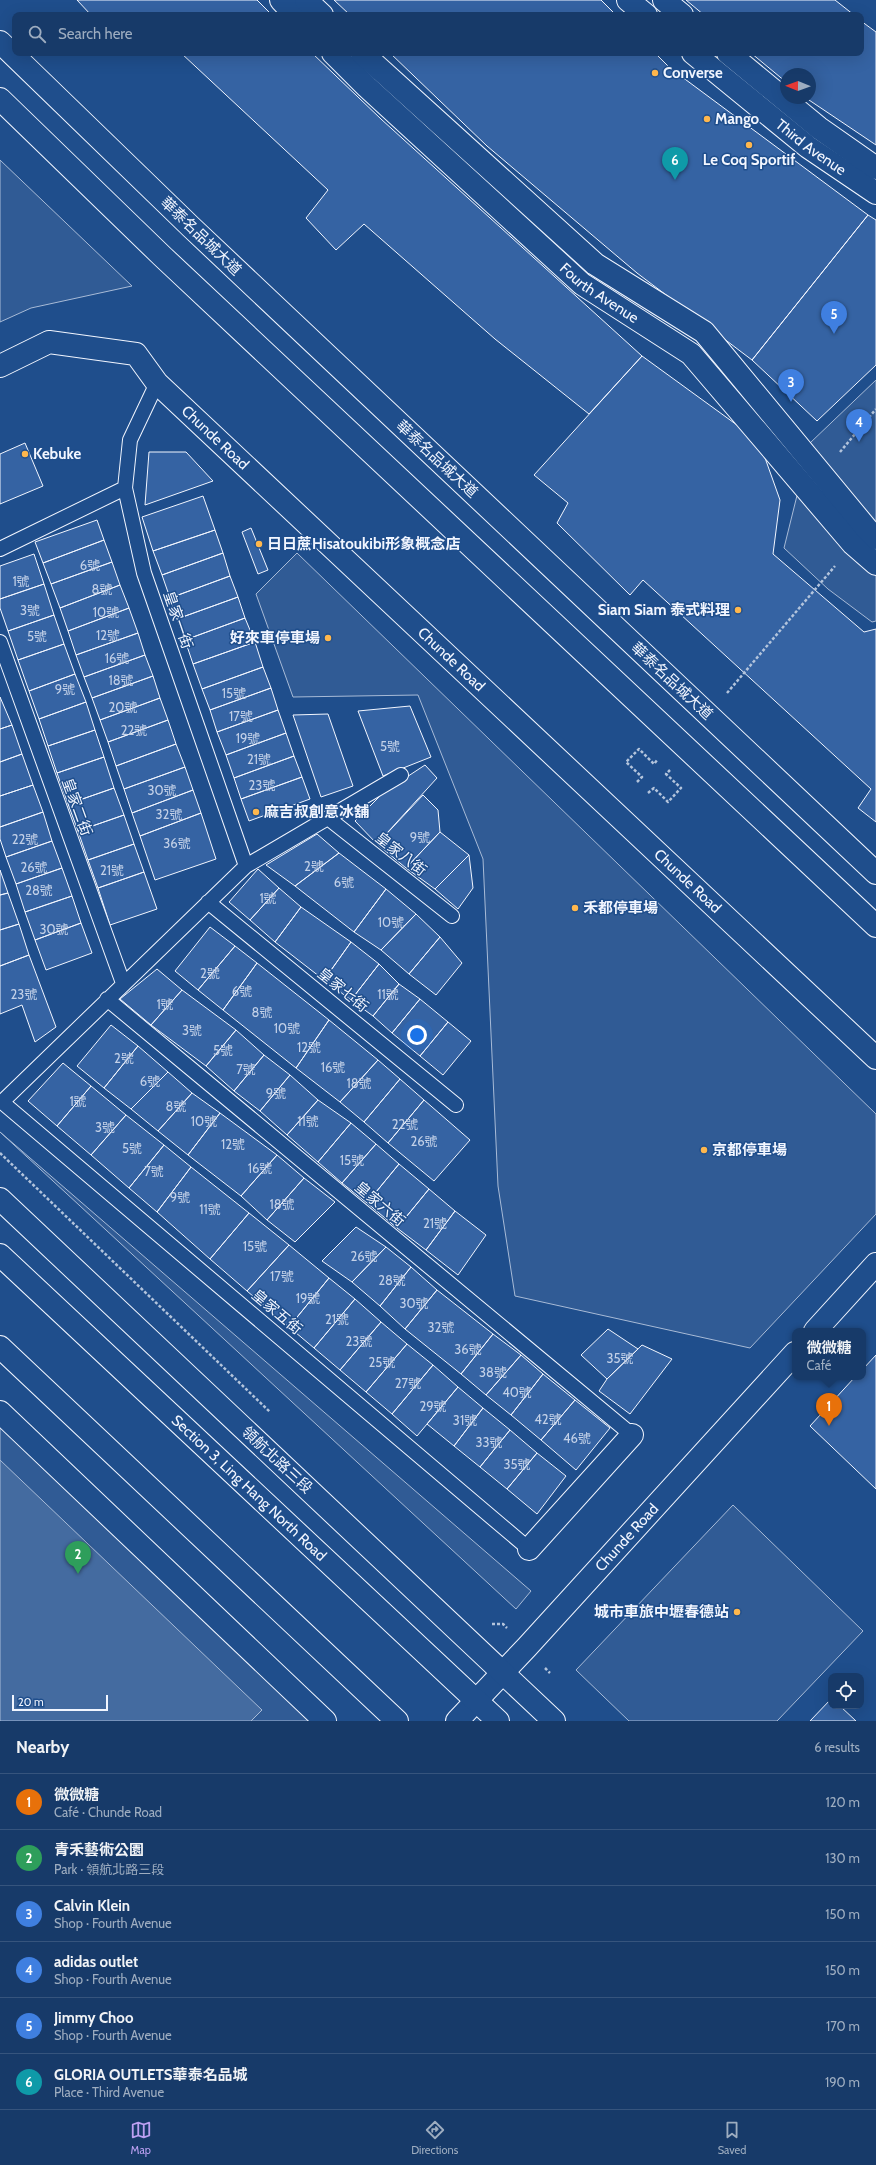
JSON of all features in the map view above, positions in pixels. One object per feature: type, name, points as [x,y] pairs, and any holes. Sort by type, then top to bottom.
[{"type":"street","points":[[280,0],[292,12]]},
{"type":"street","points":[[306,0],[319,12]]},
{"type":"street","points":[[628,0],[642,12]]},
{"type":"street","points":[[664,0],[678,12]]},
{"type":"street","name":"華泰名品城大道","points":[[0,42],[12,54]]},
{"type":"street","name":"華泰名品城大道","points":[[14,56],[191,227],[876,874]]},
{"type":"street","name":"Fourth Avenue","points":[[336,56],[372,92],[582,284],[691,354],[865,537]]},
{"type":"street","name":"Fourth Avenue","points":[[365,56],[594,264],[704,332],[821,474],[865,537]]},
{"type":"street","name":"Third Avenue","points":[[697,56],[808,147],[876,193]]},
{"type":"street","name":"Third Avenue","points":[[732,56],[819,128],[876,168]]},
{"type":"street","points":[[0,99],[162,256],[876,926]]},
{"type":"street","name":"Chunde Road","points":[[0,366],[49,342],[136,354],[157,383],[876,1058]]},
{"type":"street","points":[[865,537],[876,564]]},
{"type":"street","name":"領航北路三段","points":[[0,1199],[554,1721]]},
{"type":"street","name":"Section 3, Ling Hang North Road","points":[[0,1255],[498,1721]]},
{"type":"street","points":[[818,1328],[876,1264]]},
{"type":"street","points":[[0,1346],[397,1721]]},
{"type":"street","name":"Chunde Road","points":[[457,1721],[527,1647],[792,1356]]},
{"type":"street","points":[[0,1412],[325,1721]]},
{"type":"street","points":[[529,1549],[632,1435]]},
{"type":"lane","name":"皇家一街","points":[[157,383],[130,440],[125,488],[142,568],[246,866]]},
{"type":"lane","points":[[0,549],[125,488]]},
{"type":"lane","name":"皇家二街","points":[[0,642],[122,983]]},
{"type":"lane","points":[[1,1098],[246,866],[401,775]]},
{"type":"lane","name":"皇家八街","points":[[328,818],[452,916]]},
{"type":"lane","name":"皇家七街","points":[[208,902],[456,1105]]},
{"type":"lane","name":"皇家六街","points":[[107,999],[632,1435]]},
{"type":"lane","name":"皇家五街","points":[[1,1098],[529,1549]]},
{"type":"path","points":[[821,474],[876,409]]},
{"type":"path","points":[[724,697],[865,537]]},
{"type":"path","points":[[637,782],[642,777],[626,762],[638,750],[654,764],[658,759]]},
{"type":"path","points":[[648,793],[654,788],[668,802],[681,788],[666,774],[670,770]]},
{"type":"path","points":[[0,1153],[274,1416]]},
{"type":"path","points":[[491,1624],[504,1624],[550,1673]]},
{"type":"shaded area","points":[[0,160],[132,286],[31,308],[0,322]]},
{"type":"shaded area","points":[[876,380],[876,621],[872,622],[828,589],[784,548],[810,443]]},
{"type":"shaded area","points":[[297,553],[876,1114],[876,1214],[750,1348],[515,1296],[498,1186],[483,859],[418,695],[293,697],[256,594]]},
{"type":"shaded area","points":[[0,1132],[531,1591],[516,1609]]},
{"type":"shaded area","points":[[0,1427],[313,1721],[0,1721]]},
{"type":"shaded area","points":[[0,1460],[262,1710],[251,1721],[0,1721]]},
{"type":"shaded area","name":"城市車旅中壢春德站","points":[[733,1505],[863,1631],[777,1721],[629,1721],[576,1670]]},
{"type":"building","points":[[77,0],[257,0],[269,12],[88,12]]},
{"type":"building","points":[[334,0],[601,0],[613,12],[347,12]]},
{"type":"building","points":[[686,0],[835,0],[850,12],[700,12]]},
{"type":"building","points":[[864,23],[876,32],[876,145],[815,104],[816,68],[780,68],[780,77],[755,56],[864,56]]},
{"type":"building","points":[[184,56],[315,56],[381,119],[642,356],[589,414],[495,339],[364,224],[336,250],[306,218],[328,190]]},
{"type":"building","points":[[393,56],[658,56],[670,68],[868,215],[752,360],[637,273],[487,146]]},
{"type":"building","points":[[868,215],[876,220],[876,365],[817,421],[752,360]]},
{"type":"building","points":[[642,356],[759,441],[780,500],[773,554],[864,632],[876,629],[876,822],[858,808],[871,789],[643,580],[630,595],[557,523],[568,503],[534,475]]},
{"type":"building","points":[[25,443],[43,486],[0,504],[0,454]]},
{"type":"building","points":[[149,452],[186,452],[213,481],[145,505]]},
{"type":"building","points":[[203,496],[215,530],[153,551],[142,517]]},
{"type":"building","points":[[97,520],[104,540],[43,563],[35,542]]},
{"type":"building","points":[[251,528],[268,570],[258,574],[242,532]]},
{"type":"building","points":[[215,530],[223,553],[162,575],[153,551]]},
{"type":"building","points":[[104,540],[112,562],[51,584],[43,563]]},
{"type":"building","points":[[223,553],[230,576],[170,598],[162,575]]},
{"type":"building","points":[[34,554],[44,584],[0,599],[0,566]]},
{"type":"building","points":[[112,562],[120,585],[60,608],[51,584]]},
{"type":"building","points":[[230,576],[238,597],[177,619],[170,598]]},
{"type":"building","points":[[44,584],[54,615],[8,631],[0,608],[0,599]]},
{"type":"building","points":[[120,585],[129,608],[68,631],[60,608]]},
{"type":"building","points":[[238,597],[245,618],[185,640],[177,619]]},
{"type":"building","points":[[129,608],[138,633],[76,655],[68,631]]},
{"type":"building","points":[[54,615],[64,644],[18,660],[8,631]]},
{"type":"building","points":[[245,618],[255,642],[193,664],[185,640]]},
{"type":"building","points":[[138,633],[145,655],[84,677],[76,655]]},
{"type":"building","points":[[255,642],[263,667],[202,689],[193,664]]},
{"type":"building","points":[[64,644],[75,674],[29,691],[18,660]]},
{"type":"building","points":[[145,655],[153,676],[92,698],[84,677]]},
{"type":"building","points":[[263,667],[271,688],[210,710],[202,689]]},
{"type":"building","points":[[75,674],[86,702],[39,719],[29,691]]},
{"type":"building","points":[[153,676],[160,698],[100,720],[92,698]]},
{"type":"building","points":[[271,688],[278,710],[217,732],[210,710]]},
{"type":"building","points":[[0,697],[12,725],[0,729]]},
{"type":"building","points":[[160,698],[168,720],[108,742],[100,720]]},
{"type":"building","points":[[86,702],[95,730],[48,746],[39,719]]},
{"type":"building","points":[[410,706],[431,757],[383,776],[358,711]]},
{"type":"building","points":[[278,710],[286,733],[226,755],[217,732]]},
{"type":"building","points":[[328,714],[353,786],[321,797],[293,715]]},
{"type":"building","points":[[168,720],[176,744],[116,766],[108,742]]},
{"type":"building","points":[[12,725],[22,754],[0,762],[0,729]]},
{"type":"building","points":[[95,730],[104,757],[57,773],[48,746]]},
{"type":"building","points":[[286,733],[294,756],[234,778],[226,755]]},
{"type":"building","points":[[176,744],[185,767],[124,789],[116,766]]},
{"type":"building","points":[[22,754],[33,785],[0,796],[0,762]]},
{"type":"building","points":[[294,756],[302,777],[241,799],[234,778]]},
{"type":"building","points":[[104,757],[114,788],[68,804],[57,773]]},
{"type":"building","points":[[425,765],[437,778],[377,844],[355,821],[384,792]]},
{"type":"building","points":[[185,767],[193,790],[132,813],[124,789]]},
{"type":"building","points":[[302,777],[310,799],[249,821],[241,799]]},
{"type":"building","points":[[33,785],[43,812],[0,827],[0,796]]},
{"type":"building","points":[[114,788],[124,815],[78,831],[68,804]]},
{"type":"building","points":[[193,790],[201,813],[140,836],[132,813]]},
{"type":"building","points":[[423,795],[438,810],[440,832],[406,868],[377,844]]},
{"type":"building","points":[[43,812],[52,841],[6,857],[0,839],[0,827]]},
{"type":"building","points":[[201,813],[216,859],[155,880],[140,836]]},
{"type":"building","points":[[124,815],[134,844],[88,860],[78,831]]},
{"type":"building","points":[[440,832],[469,855],[435,889],[406,868]]},
{"type":"building","points":[[317,834],[339,853],[295,886],[266,865]]},
{"type":"building","points":[[52,841],[62,868],[16,884],[6,857]]},
{"type":"building","points":[[134,844],[144,872],[98,888],[88,860]]},
{"type":"building","points":[[339,853],[386,889],[354,932],[295,886]]},
{"type":"building","points":[[469,855],[473,888],[458,909],[435,889]]},
{"type":"building","points":[[62,868],[72,896],[25,912],[16,884]]},
{"type":"building","points":[[258,869],[279,888],[250,920],[229,902]]},
{"type":"building","points":[[0,870],[8,893],[0,895]]},
{"type":"building","points":[[144,872],[157,909],[110,925],[98,888]]},
{"type":"building","points":[[279,888],[301,907],[275,942],[250,920]]},
{"type":"building","points":[[386,889],[416,914],[381,950],[354,932]]},
{"type":"building","points":[[8,893],[19,924],[0,930],[0,895]]},
{"type":"building","points":[[72,896],[81,923],[35,940],[25,912]]},
{"type":"building","points":[[301,907],[351,942],[324,980],[275,942]]},
{"type":"building","points":[[416,914],[440,937],[409,974],[381,950]]},
{"type":"building","points":[[81,923],[92,953],[46,970],[35,940]]},
{"type":"building","points":[[19,924],[29,955],[0,966],[0,930]]},
{"type":"building","points":[[210,927],[235,946],[198,990],[175,971]]},
{"type":"building","points":[[440,937],[462,963],[436,995],[409,974]]},
{"type":"building","points":[[351,942],[379,964],[351,1000],[324,980]]},
{"type":"building","points":[[235,946],[257,963],[223,1010],[198,990]]},
{"type":"building","points":[[29,955],[56,1027],[35,1042],[22,1005],[0,1014],[0,966]]},
{"type":"building","points":[[257,963],[329,1020],[296,1068],[223,1010]]},
{"type":"building","points":[[379,964],[399,984],[373,1016],[351,1000]]},
{"type":"building","points":[[157,969],[182,990],[151,1025],[120,999]]},
{"type":"building","points":[[399,984],[420,999],[392,1033],[373,1016]]},
{"type":"building","points":[[182,990],[236,1030],[206,1066],[151,1025]]},
{"type":"building","points":[[420,999],[448,1022],[420,1056],[392,1033]]},
{"type":"building","points":[[329,1020],[378,1060],[340,1102],[296,1068]]},
{"type":"building","points":[[448,1022],[471,1041],[443,1075],[420,1056]]},
{"type":"building","points":[[111,1025],[138,1046],[104,1088],[77,1066]]},
{"type":"building","points":[[236,1030],[264,1055],[234,1091],[206,1066]]},
{"type":"building","points":[[138,1046],[168,1072],[131,1109],[104,1088]]},
{"type":"building","points":[[264,1055],[290,1075],[260,1111],[234,1091]]},
{"type":"building","points":[[378,1060],[400,1079],[364,1122],[340,1102]]},
{"type":"building","points":[[63,1063],[91,1086],[57,1126],[28,1101]]},
{"type":"building","points":[[168,1072],[192,1093],[158,1131],[131,1109]]},
{"type":"building","points":[[290,1075],[318,1100],[287,1135],[260,1111]]},
{"type":"building","points":[[400,1079],[424,1100],[388,1143],[364,1122]]},
{"type":"building","points":[[91,1086],[126,1115],[91,1155],[57,1126]]},
{"type":"building","points":[[192,1093],[220,1113],[188,1155],[158,1131]]},
{"type":"building","points":[[318,1100],[351,1123],[318,1162],[287,1135]]},
{"type":"building","points":[[424,1100],[470,1140],[434,1181],[388,1143]]},
{"type":"building","points":[[220,1113],[277,1155],[241,1196],[188,1155]]},
{"type":"building","points":[[126,1115],[164,1145],[129,1188],[91,1155]]},
{"type":"building","points":[[351,1123],[376,1144],[342,1183],[318,1162]]},
{"type":"building","points":[[376,1144],[399,1164],[367,1203],[342,1183]]},
{"type":"building","points":[[164,1145],[191,1167],[157,1212],[129,1188]]},
{"type":"building","points":[[277,1155],[304,1178],[267,1220],[241,1196]]},
{"type":"building","points":[[399,1164],[429,1189],[397,1228],[367,1203]]},
{"type":"building","points":[[191,1167],[249,1213],[210,1259],[157,1212]]},
{"type":"building","points":[[304,1178],[335,1202],[295,1242],[267,1220]]},
{"type":"building","points":[[429,1189],[455,1211],[426,1250],[397,1228]]},
{"type":"building","points":[[455,1211],[486,1235],[458,1275],[426,1250]]},
{"type":"building","points":[[249,1213],[289,1245],[247,1291],[210,1259]]},
{"type":"building","points":[[356,1227],[386,1247],[352,1282],[322,1261]]},
{"type":"building","points":[[289,1245],[329,1278],[289,1327],[247,1291]]},
{"type":"building","points":[[386,1247],[411,1267],[380,1306],[352,1282]]},
{"type":"building","points":[[411,1267],[437,1290],[405,1329],[380,1306]]},
{"type":"building","points":[[329,1278],[355,1299],[314,1348],[289,1327]]},
{"type":"building","points":[[437,1290],[493,1334],[461,1374],[405,1329]]},
{"type":"building","points":[[355,1299],[381,1322],[340,1370],[314,1348]]},
{"type":"building","points":[[381,1322],[407,1344],[366,1392],[340,1370]]},
{"type":"building","points":[[608,1329],[638,1349],[607,1379],[581,1355]]},
{"type":"building","points":[[493,1334],[521,1355],[486,1395],[461,1374]]},
{"type":"building","points":[[407,1344],[433,1365],[392,1414],[366,1392]]},
{"type":"building","points":[[642,1345],[672,1359],[630,1414],[599,1391],[607,1379]]},
{"type":"building","points":[[521,1355],[543,1374],[511,1415],[486,1395]]},
{"type":"building","points":[[876,1355],[876,1489],[810,1426],[852,1380],[866,1380],[866,1366]]},
{"type":"building","points":[[433,1365],[458,1387],[417,1436],[392,1414]]},
{"type":"building","points":[[543,1374],[575,1400],[541,1440],[511,1415]]},
{"type":"building","points":[[458,1387],[483,1408],[454,1446],[427,1424]]},
{"type":"building","points":[[575,1400],[610,1428],[576,1470],[541,1440]]},
{"type":"building","points":[[483,1408],[510,1430],[480,1467],[454,1446]]},
{"type":"building","points":[[510,1430],[537,1453],[507,1489],[480,1467]]},
{"type":"building","points":[[537,1453],[566,1476],[537,1514],[507,1489]]},
{"type":"building","points":[[828,1702],[828,1709],[843,1709],[856,1721],[810,1721]]},
{"type":"place","name":"Converse","points":[[655,73]]},
{"type":"place","name":"Mango","points":[[707,119]]},
{"type":"place","name":"Le Coq Sportif","points":[[749,145]]},
{"type":"place","name":"GLORIA OUTLETS華泰名品城","points":[[675,180]]},
{"type":"place","name":"Jimmy Choo","points":[[834,334]]},
{"type":"place","name":"Calvin Klein","points":[[791,402]]},
{"type":"place","name":"adidas outlet","points":[[859,442]]},
{"type":"place","name":"Kebuke","points":[[25,454]]},
{"type":"place","name":"日日蔗Hisatoukibi形象概念店","points":[[259,544]]},
{"type":"place","name":"Siam Siam 泰式料理","points":[[738,610]]},
{"type":"place","name":"好來車停車場","points":[[328,638]]},
{"type":"place","name":"麻吉叔創意冰舖","points":[[256,812]]},
{"type":"place","name":"禾都停車場","points":[[575,908]]},
{"type":"place","name":"京都停車場","points":[[704,1150]]},
{"type":"place","name":"微微糖","points":[[829,1426]]},
{"type":"place","name":"青禾藝術公園","points":[[78,1574]]},
{"type":"place","name":"城市車旅中壢春德站","points":[[737,1612]]}]
